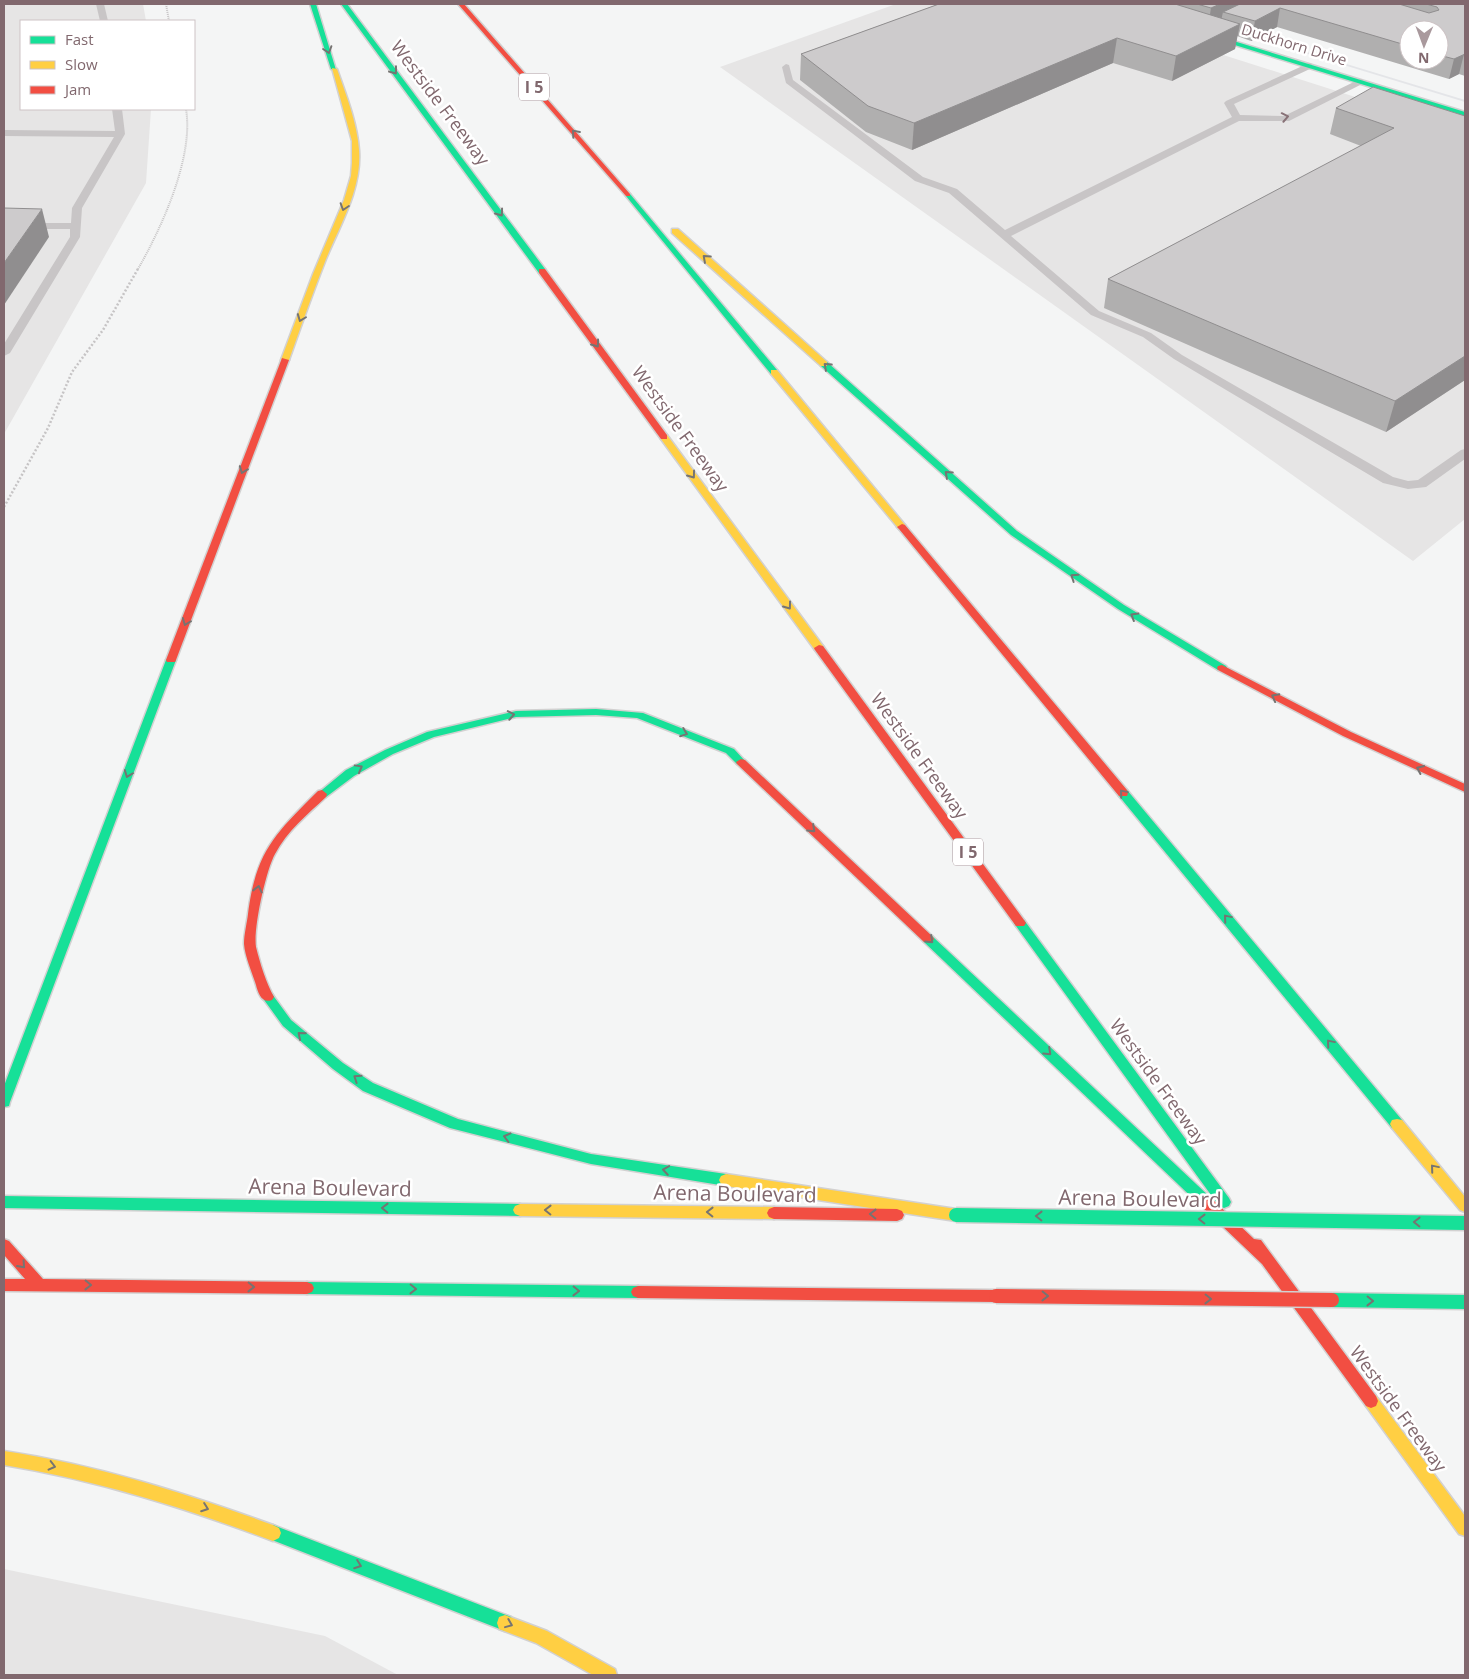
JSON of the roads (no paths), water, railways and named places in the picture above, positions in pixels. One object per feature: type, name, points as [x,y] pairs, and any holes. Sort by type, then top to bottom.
[{"type":"main road","points":[[4,1102],[328,245],[344,208],[354,173],[356,152],[352,125],[313,4]]},
{"type":"main road","name":"Westside Freeway","points":[[344,4],[477,182],[1465,1529]]},
{"type":"main road","name":"I 5","points":[[462,4],[607,170],[1465,1206]]},
{"type":"main road","name":"Duckhorn Drive","points":[[1187,28],[1465,114]]},
{"type":"main road","points":[[607,170],[1014,533],[1069,574],[1218,667],[1286,704],[1329,726],[1465,788]]},
{"type":"main road","points":[[956,1215],[591,1159],[455,1124],[368,1087],[338,1066],[287,1023],[264,992],[250,945],[257,888],[269,854],[284,832],[313,801],[350,773],[389,752],[431,734],[516,714],[596,712],[639,715],[730,751],[1266,1259]]},
{"type":"main road","name":"Arena Boulevard","points":[[4,1202],[1465,1223]]},
{"type":"main road","points":[[4,1245],[39,1285]]},
{"type":"main road","points":[[4,1285],[1465,1302]]},
{"type":"main road","points":[[4,1458],[42,1464],[184,1500],[383,1574],[541,1636],[609,1675]]},
{"type":"lane","points":[[100,4],[104,20]]},
{"type":"lane","points":[[1203,33],[1216,28]]},
{"type":"lane","points":[[1237,118],[1229,103],[1310,66]]},
{"type":"lane","points":[[786,67],[789,80],[919,179],[953,191],[1095,313],[1147,335],[1178,357],[1388,480],[1408,485],[1421,484],[1465,453]]},
{"type":"lane","points":[[1004,235],[1237,118],[1286,119],[1361,82]]},
{"type":"lane","points":[[4,353],[75,237],[77,208],[120,134],[117,110]]},
{"type":"lane","points":[[4,133],[120,134]]},
{"type":"lane","points":[[4,226],[76,226]]}]
